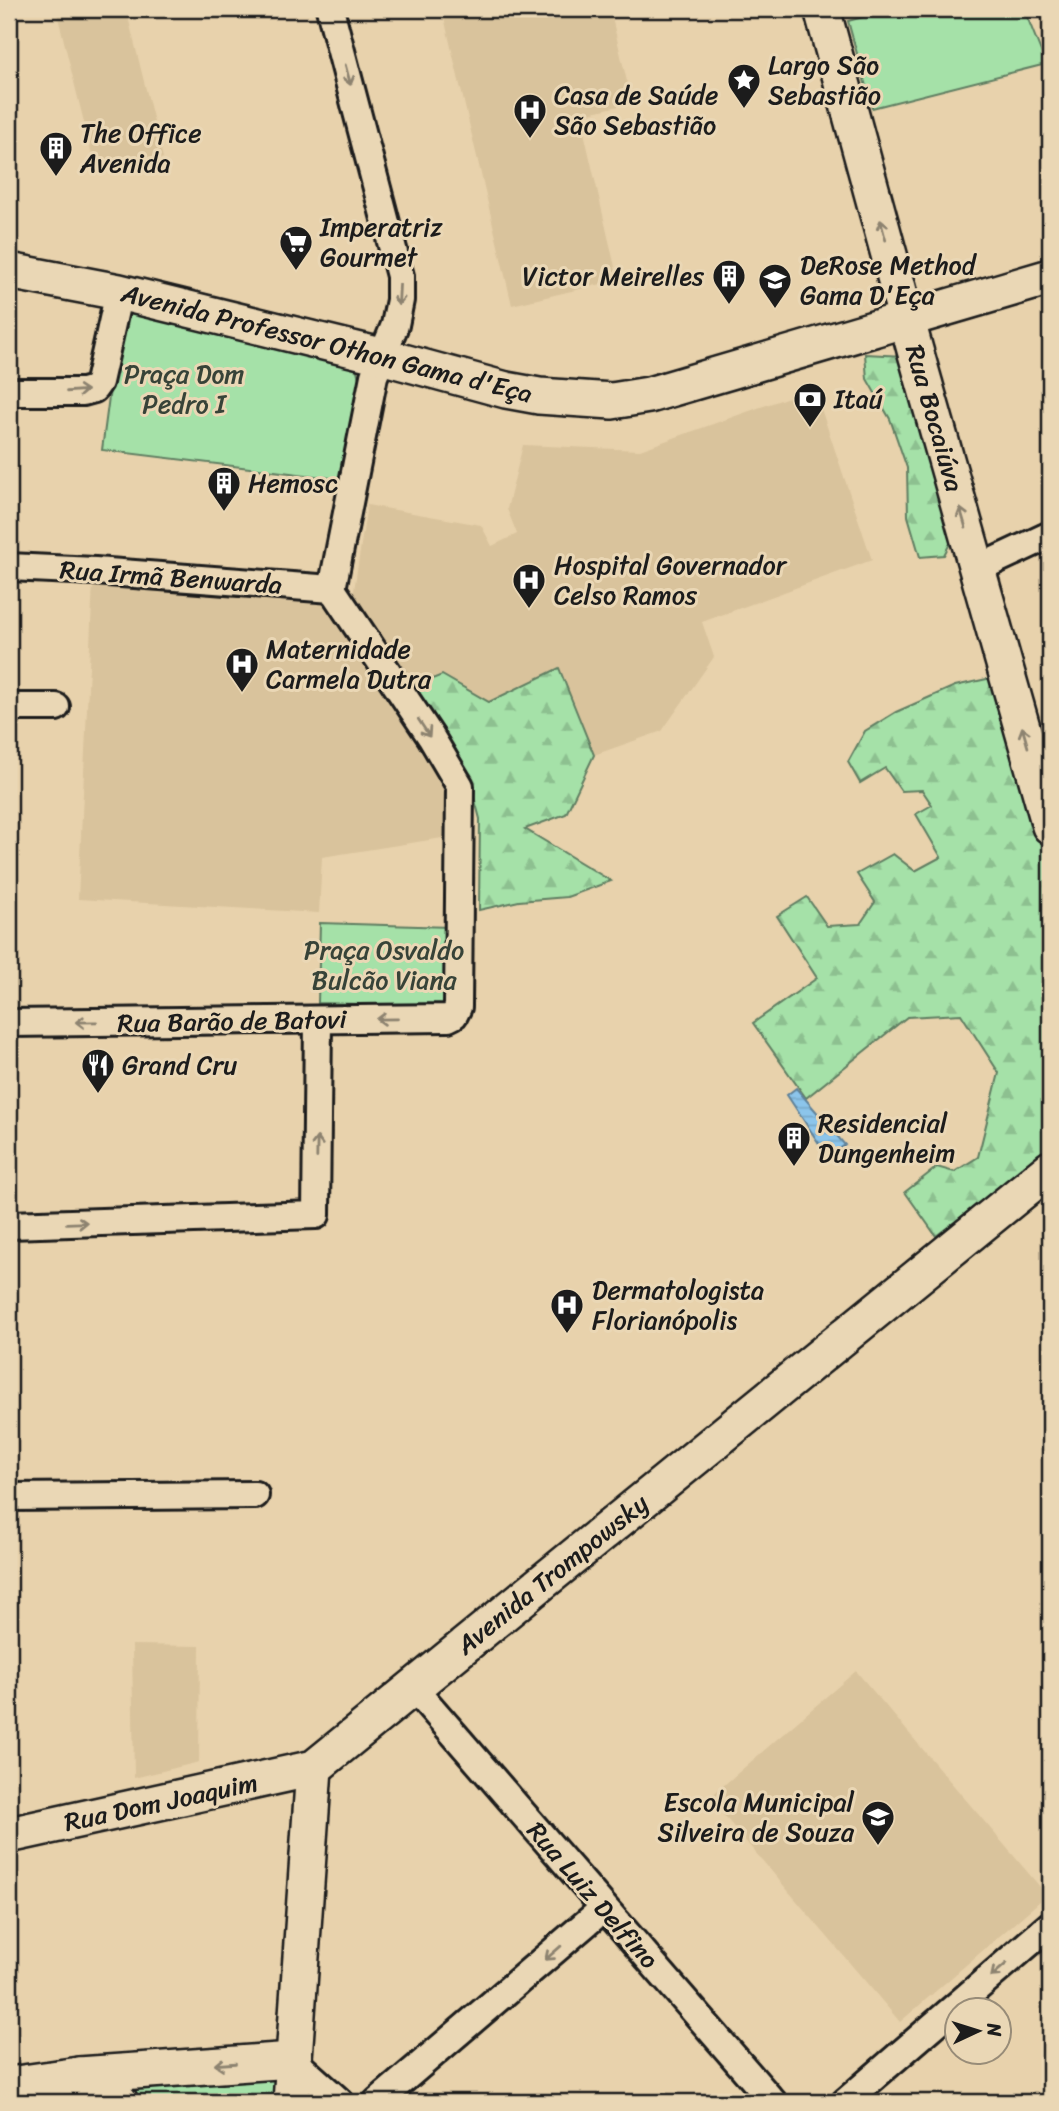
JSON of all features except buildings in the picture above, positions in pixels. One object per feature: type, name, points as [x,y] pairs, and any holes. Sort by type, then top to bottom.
[{"type":"main road","name":"Rua Bocaiúva","points":[[822,9],[1050,826]]},
{"type":"main road","name":"Avenida Professor Othon Gama d'Eça","points":[[9,271],[119,292],[381,356],[506,390],[549,397],[612,401],[649,395],[1050,277]]},
{"type":"main road","name":"Avenida Trompowsky","points":[[314,1768],[1050,1168]]},
{"type":"main road","name":"Rua Dom Joaquim","points":[[9,1835],[314,1768]]},
{"type":"main road","points":[[292,2102],[314,1768]]},
{"type":"main road","points":[[9,2085],[80,2089],[293,2060]]},
{"type":"main road","points":[[80,2089],[120,2102]]},
{"type":"street","points":[[330,9],[400,276],[400,300],[395,325],[374,376],[332,589]]},
{"type":"street","points":[[9,392],[83,392],[94,389],[99,382],[119,292]]},
{"type":"street","points":[[977,569],[1050,535]]},
{"type":"street","name":"Rua Irmã Benwarda","points":[[9,567],[332,589]]},
{"type":"street","name":"Rua Barão de Batovi","points":[[9,1023],[448,1018],[454,1015],[458,1007],[460,786],[332,589]]},
{"type":"street","points":[[9,706],[56,707]]},
{"type":"street","points":[[9,1225],[316,1215],[318,1020]]},
{"type":"street","points":[[9,1497],[255,1495]]},
{"type":"street","name":"Rua Luiz Delfino","points":[[413,1687],[773,2102]]},
{"type":"street","points":[[377,2102],[604,1908]]},
{"type":"street","points":[[845,2102],[1050,1925]]},
{"type":"street","points":[[293,2060],[340,2102]]},
{"type":"shaded area","points":[[56,9],[126,9],[163,158],[97,175]]},
{"type":"shaded area","name":"Casa de Saúde São Sebastião","points":[[442,9],[610,9],[632,103],[580,115],[618,280],[512,305]]},
{"type":"shaded area","name":"Hospital Governador Celso Ramos","points":[[814,388],[872,560],[702,622],[714,657],[662,731],[594,755],[559,669],[489,702],[442,675],[410,688],[353,597],[367,505],[481,525],[492,546],[517,534],[507,509],[523,445],[640,450]]},
{"type":"shaded area","name":"Maternidade Carmela Dutra","points":[[93,582],[339,602],[454,786],[455,836],[322,857],[319,913],[78,899]]},
{"type":"shaded area","points":[[132,1645],[200,1646],[199,1762],[134,1778]]},
{"type":"shaded area","name":"Escola Municipal Silveira de Souza","points":[[856,1671],[1047,1895],[900,2022],[709,1798]]},
{"type":"green space","points":[[893,9],[1024,9],[1046,64],[872,108],[848,21]]},
{"type":"green space","name":"Praça Dom Pedro I","points":[[133,302],[356,367],[360,382],[339,479],[102,450],[120,313]]},
{"type":"green space","points":[[865,354],[904,356],[958,528],[944,555],[920,557],[908,516],[907,468],[890,419],[867,379]]},
{"type":"green space","points":[[559,668],[594,755],[566,814],[525,829],[611,881],[567,897],[519,901],[479,910],[480,819],[469,778],[410,688],[442,675],[489,702]]},
{"type":"green space","points":[[996,677],[1050,867],[1050,1150],[936,1236],[905,1192],[937,1167],[954,1172],[978,1157],[999,1073],[961,1014],[907,1017],[806,1098],[753,1023],[817,978],[777,916],[807,897],[827,926],[860,924],[875,902],[857,874],[893,854],[915,871],[941,857],[916,814],[932,805],[922,790],[901,791],[885,768],[860,783],[848,762],[865,731],[896,712],[955,686]]},
{"type":"green space","name":"Praça Osvaldo Bulcão Viana","points":[[320,923],[450,927],[448,1006],[318,1003]]},
{"type":"green space","points":[[291,2067],[325,2102],[133,2102],[126,2080]]},
{"type":"water","points":[[796,1088],[845,1145],[828,1157],[787,1095]]},
{"type":"place","name":"Largo São Sebastião","points":[[744,110]]},
{"type":"place","name":"Casa de Saúde São Sebastião","points":[[530,140]]},
{"type":"place","name":"The Office Avenida","points":[[56,178]]},
{"type":"place","name":"Imperatriz Gourmet","points":[[296,272]]},
{"type":"place","name":"Victor Meirelles","points":[[729,306]]},
{"type":"place","name":"DeRose Method Gama D'Eça","points":[[775,310]]},
{"type":"place","name":"Itaú","points":[[810,429]]},
{"type":"place","name":"Hemosc","points":[[224,513]]},
{"type":"place","name":"Hospital Governador Celso Ramos","points":[[529,610]]},
{"type":"place","name":"Maternidade Carmela Dutra","points":[[242,694]]},
{"type":"place","name":"Grand Cru","points":[[98,1095]]},
{"type":"place","name":"Residencial Dungenheim","points":[[794,1168]]},
{"type":"place","name":"Dermatologista Florianópolis","points":[[567,1335]]},
{"type":"place","name":"Escola Municipal Silveira de Souza","points":[[878,1847]]}]
